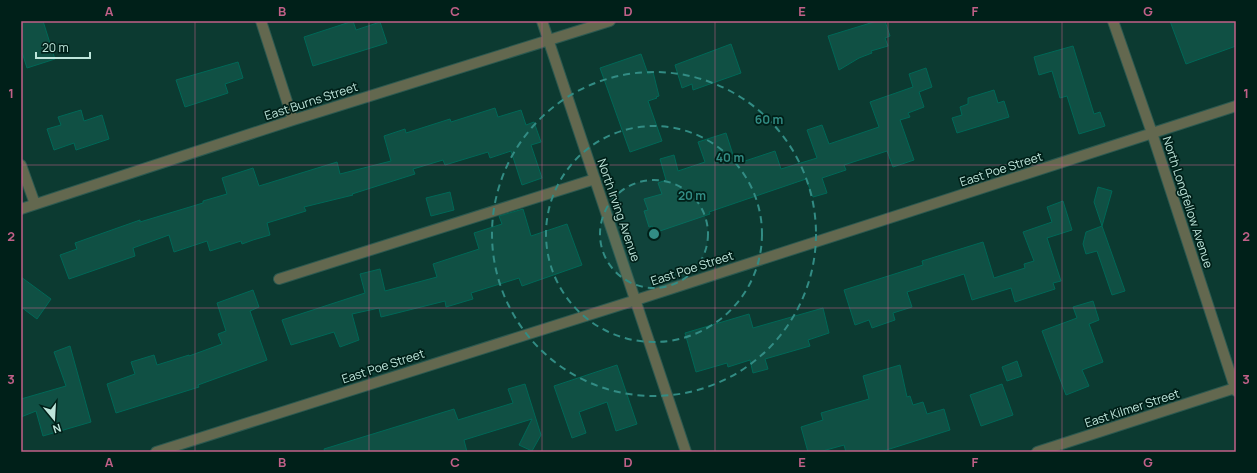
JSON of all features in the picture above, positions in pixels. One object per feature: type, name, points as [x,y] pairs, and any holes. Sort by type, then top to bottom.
[{"type":"street","points":[[261,21],[293,120]]},
{"type":"street","name":"North Irving Avenue","points":[[542,21],[686,452]]},
{"type":"street","name":"East Burns Street","points":[[21,209],[293,120],[610,21]]},
{"type":"street","name":"North Longfellow Avenue","points":[[1113,21],[1152,134],[1235,390]]},
{"type":"street","name":"East Poe Street","points":[[156,452],[636,300],[1236,106]]},
{"type":"street","points":[[21,165],[35,204]]},
{"type":"street","points":[[279,279],[595,179]]},
{"type":"street","name":"East Kilmer Street","points":[[1037,452],[1235,390]]},
{"type":"building","points":[[21,21],[43,21],[55,59],[27,68],[21,49]]},
{"type":"building","points":[[353,21],[356,30],[380,22],[387,43],[313,66],[304,37]]},
{"type":"building","points":[[877,21],[885,21],[890,36],[885,38],[888,46],[871,51],[872,53],[859,58],[839,70],[828,36]]},
{"type":"building","points":[[1170,21],[1236,21],[1236,46],[1186,64]]},
{"type":"building","points":[[731,44],[741,73],[693,90],[692,84],[682,88],[675,65]]},
{"type":"building","points":[[1073,46],[1094,114],[1100,112],[1105,126],[1079,134],[1067,96],[1060,98],[1052,71],[1039,75],[1034,57]]},
{"type":"building","points":[[641,54],[648,74],[653,72],[659,96],[648,101],[662,141],[630,152],[600,68]]},
{"type":"building","points":[[238,62],[243,78],[225,84],[228,93],[185,107],[176,80]]},
{"type":"building","points":[[926,68],[932,87],[919,92],[924,107],[908,113],[910,117],[900,120],[914,160],[893,167],[887,151],[844,165],[846,170],[822,178],[827,193],[813,197],[806,179],[709,212],[710,214],[654,233],[652,226],[649,227],[644,211],[648,210],[644,199],[662,194],[658,183],[666,180],[660,159],[674,155],[678,171],[705,162],[698,142],[726,133],[736,164],[775,151],[781,169],[817,158],[807,130],[822,125],[829,144],[879,127],[870,102],[913,87],[909,74]]},
{"type":"building","points":[[994,90],[998,103],[1004,101],[1009,117],[957,133],[952,118],[962,115],[960,107],[968,104],[968,98]]},
{"type":"building","points":[[495,108],[498,117],[521,110],[526,125],[534,122],[541,142],[531,145],[542,178],[522,185],[511,151],[490,158],[488,152],[445,165],[443,160],[413,169],[415,174],[352,194],[353,195],[304,207],[306,211],[267,223],[270,235],[242,244],[241,241],[210,251],[207,241],[174,252],[169,235],[133,248],[135,256],[69,279],[60,255],[77,249],[75,243],[140,220],[140,222],[203,203],[203,201],[227,194],[222,178],[253,168],[259,186],[337,162],[340,174],[391,161],[384,136],[405,129],[406,133],[450,119],[451,122]]},
{"type":"building","points":[[81,110],[84,121],[102,115],[109,139],[76,150],[74,143],[54,150],[47,129],[61,125],[58,117]]},
{"type":"building","points":[[1098,187],[1112,191],[1102,226],[1094,202]]},
{"type":"building","points":[[450,192],[454,210],[431,216],[426,198]]},
{"type":"building","points":[[1063,201],[1072,230],[1047,238],[1061,281],[1053,283],[1055,289],[1015,302],[1011,288],[972,300],[964,274],[907,292],[912,307],[893,313],[895,320],[872,328],[869,320],[855,325],[844,290],[923,265],[922,261],[983,242],[994,278],[1025,268],[1024,264],[1034,261],[1023,232],[1052,222],[1047,207]]},
{"type":"building","points":[[523,209],[531,236],[567,224],[582,265],[522,286],[519,278],[471,293],[473,299],[446,307],[445,301],[381,317],[379,308],[352,314],[359,340],[340,347],[334,332],[291,345],[282,320],[365,293],[360,274],[380,269],[385,291],[437,277],[433,264],[479,249],[474,233],[502,224],[499,216]]},
{"type":"building","points":[[1102,226],[1125,291],[1112,295],[1097,251],[1086,254],[1083,244],[1086,232]]},
{"type":"building","points":[[21,277],[51,299],[37,319],[21,307]]},
{"type":"building","points":[[253,290],[259,307],[250,311],[267,360],[198,385],[199,387],[116,413],[107,384],[135,374],[131,362],[154,355],[157,365],[189,356],[222,344],[218,334],[226,331],[217,303]]},
{"type":"building","points":[[1093,301],[1099,320],[1089,324],[1103,362],[1082,370],[1089,386],[1066,395],[1042,331],[1077,318],[1073,307]]},
{"type":"building","points":[[823,308],[829,333],[808,340],[810,346],[765,359],[768,369],[753,373],[750,360],[728,367],[727,363],[696,372],[685,333],[749,314],[753,328]]},
{"type":"building","points":[[70,346],[91,422],[43,436],[36,411],[21,417],[21,399],[66,386],[54,352]]},
{"type":"building","points":[[1017,361],[1022,376],[1007,381],[1002,367]]},
{"type":"building","points":[[617,365],[637,424],[616,431],[607,402],[579,412],[586,433],[572,438],[554,386]]},
{"type":"building","points":[[900,365],[907,397],[910,396],[913,405],[923,402],[927,414],[944,409],[950,430],[880,452],[846,452],[844,445],[819,452],[808,452],[801,427],[823,420],[821,413],[869,399],[863,376]]},
{"type":"building","points":[[525,384],[541,435],[532,451],[519,445],[532,419],[464,440],[467,452],[325,452],[324,449],[454,409],[458,420],[513,403],[508,389]]},
{"type":"building","points":[[1002,384],[1013,415],[981,426],[970,395]]}]
